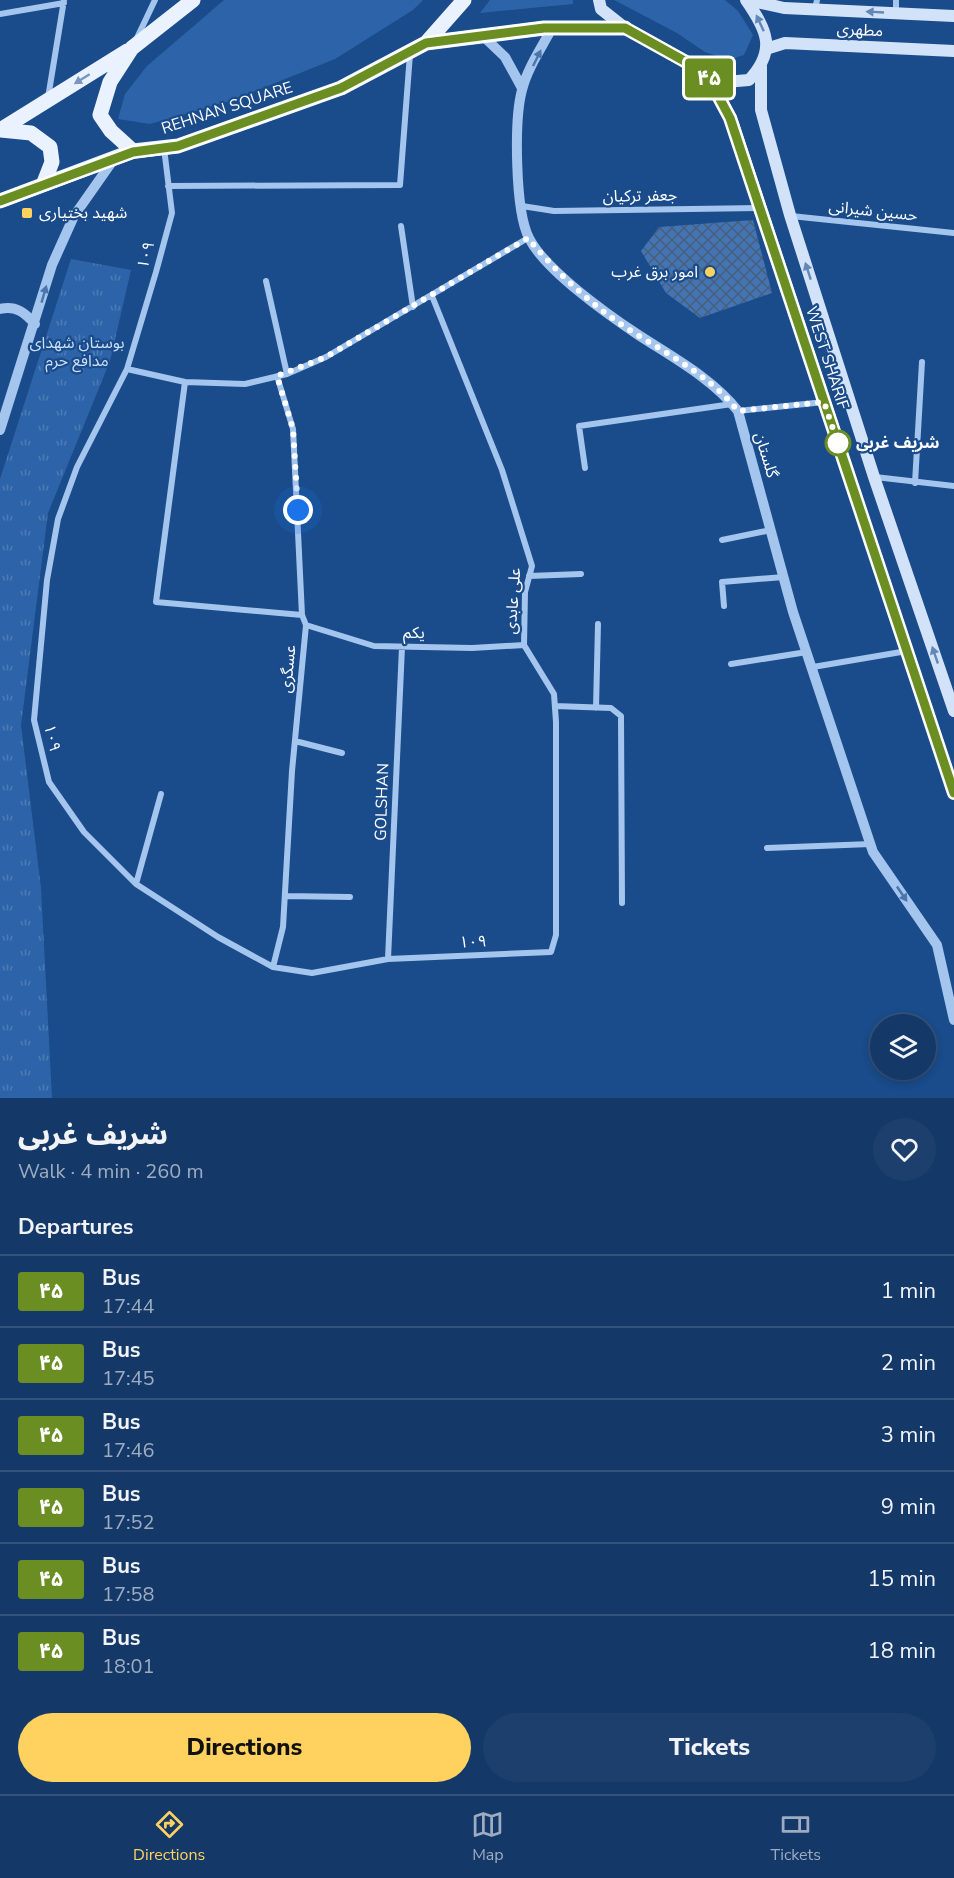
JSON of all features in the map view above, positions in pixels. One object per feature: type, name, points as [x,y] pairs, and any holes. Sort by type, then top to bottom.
[{"type":"main road","points":[[1,130],[132,48],[193,0]]},
{"type":"main road","name":"REHNAN SQUARE","points":[[0,201],[133,152],[178,146],[341,88],[410,54],[426,43],[464,0]]},
{"type":"main road","points":[[599,0],[601,9],[625,28],[725,82],[748,80],[761,66]]},
{"type":"main road","points":[[747,0],[768,40],[761,66],[761,110],[790,215],[874,477],[954,711]]},
{"type":"main road","name":"مطهری","points":[[747,0],[784,8],[816,5],[954,16]]},
{"type":"main road","points":[[426,43],[485,38],[552,28],[625,28]]},
{"type":"main road","name":"مطهری","points":[[766,49],[785,43],[954,51]]},
{"type":"main road","points":[[132,48],[110,82],[100,115],[111,131],[133,152]]},
{"type":"main road","name":"WEST SHARIF","points":[[706,73],[730,118],[954,793]]},
{"type":"main road","points":[[1,130],[31,133],[50,147],[52,162],[43,184]]},
{"type":"street","points":[[132,48],[156,0]]},
{"type":"street","points":[[896,0],[896,13]]},
{"type":"street","points":[[0,14],[64,1],[47,101]]},
{"type":"street","points":[[552,28],[522,88],[518,122],[522,206],[528,238],[548,263],[608,315],[724,392],[735,407]]},
{"type":"street","points":[[485,38],[505,57],[522,88]]},
{"type":"street","points":[[168,186],[400,185],[410,54]]},
{"type":"street","name":"۱۰۹","points":[[164,148],[172,213],[127,369],[77,467],[58,519],[47,580],[34,720],[49,782],[84,832],[136,884],[218,937],[273,967],[312,974],[388,959],[551,952]]},
{"type":"street","points":[[0,430],[52,265],[74,216],[115,158]]},
{"type":"street","name":"جعفر ترکیان","points":[[522,206],[554,211],[759,208]]},
{"type":"street","name":"حسین شیرانی","points":[[790,215],[954,233]]},
{"type":"street","points":[[401,225],[413,307]]},
{"type":"street","points":[[127,369],[185,382],[245,384],[287,374],[326,357],[528,238]]},
{"type":"street","points":[[267,281],[287,374]]},
{"type":"street","name":"علی عابدی","points":[[432,296],[502,470],[531,566],[525,592],[524,645],[554,694],[555,706],[556,935],[551,952]]},
{"type":"street","points":[[0,309],[7,307],[24,311],[35,324]]},
{"type":"street","points":[[915,483],[922,362]]},
{"type":"street","name":"عسگری","points":[[273,967],[283,927],[295,741],[306,625],[302,615],[293,429],[277,376]]},
{"type":"street","points":[[185,382],[156,602],[302,615]]},
{"type":"street","points":[[585,468],[579,426],[735,407],[824,402]]},
{"type":"street","name":"گلستان","points":[[735,407],[807,652],[873,852],[937,945],[950,994],[954,1020]]},
{"type":"street","points":[[874,477],[954,486]]},
{"type":"street","points":[[722,540],[771,530]]},
{"type":"street","points":[[529,576],[581,574]]},
{"type":"street","points":[[724,606],[722,582],[784,577]]},
{"type":"street","points":[[596,708],[598,624]]},
{"type":"street","name":"یکم","points":[[306,625],[374,646],[472,648],[524,645]]},
{"type":"street","name":"GOLSHAN","points":[[388,959],[402,647]]},
{"type":"street","points":[[813,667],[907,651]]},
{"type":"street","points":[[731,664],[807,652]]},
{"type":"street","points":[[555,706],[611,708],[621,716],[622,903]]},
{"type":"street","points":[[295,741],[342,753]]},
{"type":"street","points":[[136,884],[161,794]]},
{"type":"street","points":[[767,848],[871,844]]},
{"type":"street","points":[[285,896],[350,897]]},
{"type":"green space","points":[[224,0],[423,0],[413,10],[335,59],[233,100],[150,124],[118,119],[125,94],[147,66]]},
{"type":"green space","points":[[490,0],[573,0],[573,4],[480,13]]},
{"type":"green space","points":[[614,0],[725,0],[738,11],[753,35],[744,55],[728,60],[705,52],[677,33]]},
{"type":"green space","name":"بوستان شهدای مدافع حرم","points":[[71,259],[131,270],[110,361],[48,513],[21,725],[41,888],[52,1098],[0,1098],[0,479]]},
{"type":"building","name":"امور برق غرب","points":[[753,220],[772,293],[700,318],[666,293],[641,251],[659,227]]},
{"type":"bus line","name":"۴۵","points":[[0,201],[133,152],[178,146],[341,88],[410,54],[426,43],[485,38],[544,28],[625,28],[674,52],[706,73],[730,118],[954,793]]},
{"type":"place","name":"شهید بختیاری","points":[[27,213]]},
{"type":"place","name":"امور برق غرب","points":[[710,272]]},
{"type":"place","name":"شریف غربی","points":[[838,443]]},
{"type":"route","points":[[298,510],[293,429],[277,376],[326,357],[528,238],[548,263],[608,315],[724,392],[738,411],[824,402],[840,450],[838,443]]}]
